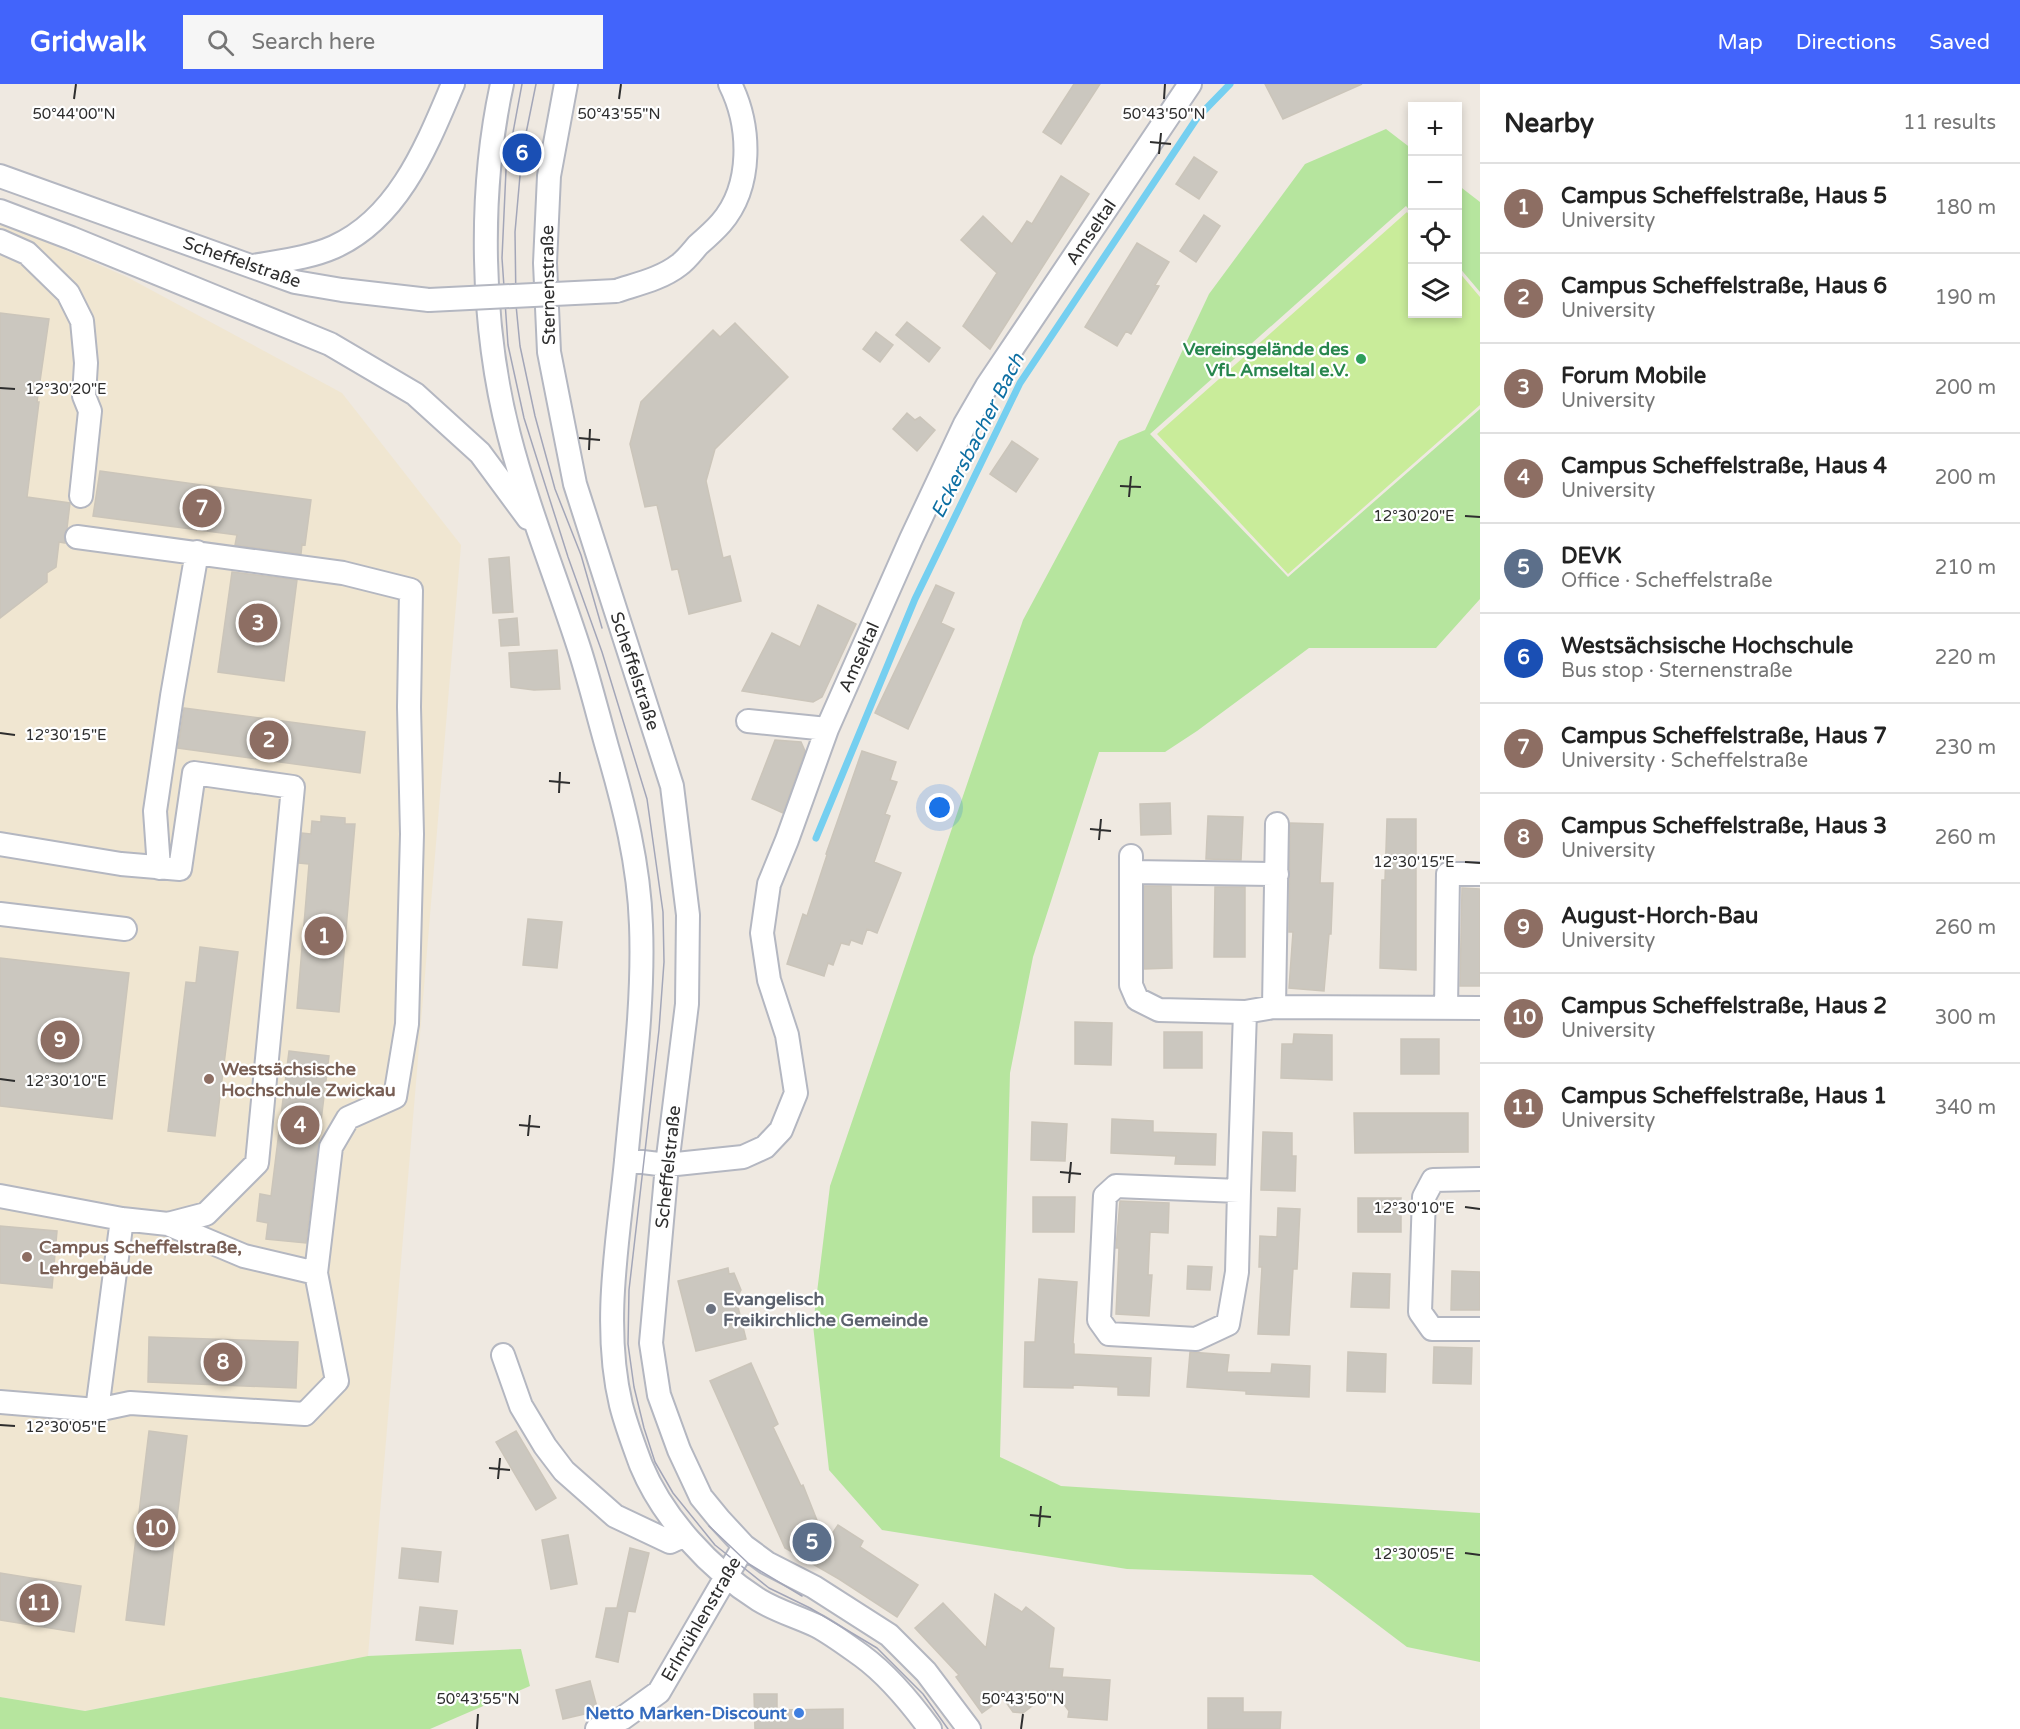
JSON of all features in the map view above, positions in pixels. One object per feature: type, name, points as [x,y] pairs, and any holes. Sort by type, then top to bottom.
[{"type":"street","points":[[249,267],[292,260],[334,247],[366,228],[388,207],[407,178],[436,125],[453,84]]},
{"type":"street","points":[[502,84],[490,151],[486,255],[488,314],[495,365],[508,434],[580,652],[623,801],[634,855],[641,924],[640,1002],[626,1160],[614,1260],[613,1346],[621,1405],[641,1465],[659,1501],[685,1535],[727,1577],[762,1602],[820,1628],[866,1658],[906,1698],[930,1729]]},
{"type":"street","name":"Sternenstraße","points":[[567,84],[549,176],[545,263],[549,352],[576,484]]},
{"type":"street","name":"Scheffelstraße","points":[[0,176],[295,282],[429,300],[616,291],[657,278],[679,265],[722,222],[736,196],[744,170],[746,144],[730,84]]},
{"type":"street","name":"Amseltal","points":[[626,1160],[667,1166],[743,1157],[765,1147],[781,1130],[796,1093],[787,1035],[769,980],[762,933],[769,884],[827,729],[965,424],[987,386],[1190,84]]},
{"type":"street","points":[[0,211],[330,344],[415,394],[480,453],[539,533]]},
{"type":"street","points":[[0,241],[27,253],[68,293],[82,321],[86,363],[84,396],[90,411],[81,496]]},
{"type":"street","name":"Scheffelstraße","points":[[576,484],[672,786],[688,915],[687,1004],[667,1166],[651,1343],[659,1395],[679,1450],[701,1497],[744,1546],[767,1563],[814,1587],[889,1635],[926,1672],[969,1729]]},
{"type":"street","points":[[0,1401],[98,1410],[130,1403],[305,1414],[337,1381],[316,1273],[331,1147],[348,1118],[395,1097],[407,1024],[411,834],[409,707],[411,590],[343,573],[77,537]]},
{"type":"street","points":[[159,868],[155,811],[197,552]]},
{"type":"street","points":[[748,721],[827,729]]},
{"type":"street","points":[[0,844],[121,864],[180,869],[194,773],[293,787],[257,1163],[206,1214],[168,1224]]},
{"type":"street","points":[[1274,1007],[1277,824]]},
{"type":"street","points":[[1277,874],[1131,864],[1131,985],[1137,999],[1159,1010],[1245,1012],[1274,1007],[1480,1008]]},
{"type":"street","points":[[1446,1008],[1448,874],[1480,874]]},
{"type":"street","points":[[0,914],[125,929]]},
{"type":"street","points":[[1239,1191],[1116,1186],[1105,1196],[1100,1320],[1109,1334],[1196,1339],[1228,1324],[1238,1272],[1245,1012]]},
{"type":"street","points":[[1480,1179],[1433,1180],[1424,1197],[1420,1311],[1432,1329],[1480,1329]]},
{"type":"street","points":[[0,1196],[122,1219],[168,1224],[244,1256],[316,1273]]},
{"type":"street","points":[[98,1410],[122,1219]]},
{"type":"street","points":[[503,1354],[521,1406],[545,1446],[564,1471],[615,1516],[670,1542],[685,1535]]},
{"type":"street","name":"Erlmühlenstraße","points":[[597,1729],[623,1718],[659,1692],[744,1546]]},
{"type":"shaded area","name":"Westsächsische Hochschule Zwickau","points":[[0,222],[127,277],[342,393],[461,545],[368,1656],[84,1711],[0,1697]]},
{"type":"green space","points":[[1386,129],[1408,146],[1408,208],[1406,206],[1150,434],[1288,577],[1480,409],[1480,599],[1436,648],[1309,648],[1165,752],[1099,752],[1033,957],[1010,1073],[1000,1457],[1061,1486],[1480,1513],[1480,1662],[1407,1647],[1312,1575],[1127,1569],[882,1530],[829,1470],[813,1325],[830,1186],[1023,620],[1119,441],[1145,430],[1209,294],[1305,164]]},
{"type":"green space","points":[[1462,188],[1480,202],[1480,292],[1462,271]]},
{"type":"green space","name":"Vereinsgelände des VfL Amseltal e.V.","points":[[1407,212],[1408,318],[1462,318],[1462,276],[1480,297],[1480,405],[1288,574],[1157,434]]},
{"type":"green space","points":[[521,1649],[530,1686],[430,1729],[0,1729],[0,1697],[85,1711],[368,1656]]},
{"type":"building","points":[[1074,84],[1100,84],[1061,144],[1043,132]]},
{"type":"building","points":[[1265,84],[1362,84],[1283,119]]},
{"type":"building","points":[[1194,157],[1217,172],[1199,199],[1176,184]]},
{"type":"building","points":[[1061,176],[1089,194],[990,349],[963,326],[997,273],[961,240],[983,216],[1012,244],[1027,221],[1032,224]]},
{"type":"building","points":[[1204,215],[1220,226],[1196,262],[1180,251]]},
{"type":"building","points":[[1137,243],[1169,262],[1155,285],[1159,286],[1131,334],[1126,331],[1117,346],[1085,327]]},
{"type":"building","points":[[0,313],[49,319],[27,497],[70,503],[64,536],[65,543],[59,542],[56,567],[47,573],[47,582],[0,618]]},
{"type":"building","points":[[907,322],[940,348],[929,362],[896,335]]},
{"type":"building","points":[[735,323],[788,377],[715,449],[706,481],[723,558],[730,556],[741,601],[689,614],[678,569],[672,570],[657,505],[645,507],[630,444],[641,402],[713,330],[720,337]]},
{"type":"building","points":[[876,332],[893,345],[880,362],[863,349]]},
{"type":"building","points":[[907,413],[915,420],[920,417],[935,430],[917,451],[893,429]]},
{"type":"building","points":[[1012,441],[1038,459],[1016,492],[990,474]]},
{"type":"building","points":[[100,471],[311,500],[305,545],[302,544],[301,554],[235,545],[237,535],[93,516]]},
{"type":"building","points":[[509,557],[513,612],[493,613],[489,559]]},
{"type":"building","points":[[232,572],[297,580],[284,681],[218,672]]},
{"type":"building","points":[[936,585],[954,593],[941,623],[954,629],[908,729],[875,713]]},
{"type":"building","points":[[818,605],[856,624],[822,697],[813,702],[742,691],[772,633],[800,647]]},
{"type":"building","points":[[517,618],[519,645],[501,646],[499,620]]},
{"type":"building","points":[[557,650],[560,689],[534,690],[511,687],[509,653]]},
{"type":"building","points":[[184,708],[365,732],[360,773],[178,748]]},
{"type":"building","points":[[775,740],[801,742],[805,751],[783,813],[752,799]]},
{"type":"building","points":[[862,751],[896,762],[890,780],[897,782],[885,814],[890,816],[874,862],[901,873],[877,933],[867,929],[862,944],[851,940],[849,945],[841,943],[833,965],[828,963],[824,976],[787,964],[803,914],[807,916]]},
{"type":"building","points":[[1170,803],[1171,834],[1141,835],[1140,804]]},
{"type":"building","points":[[321,816],[345,818],[345,824],[355,824],[339,1012],[297,1008],[309,864],[299,863],[302,833],[311,834],[312,821],[321,822]]},
{"type":"building","points":[[1208,816],[1243,817],[1241,860],[1206,859]]},
{"type":"building","points":[[1387,819],[1416,819],[1416,970],[1380,968],[1382,880],[1385,880]]},
{"type":"building","points":[[1290,823],[1323,824],[1320,883],[1333,883],[1331,934],[1329,934],[1324,991],[1289,988],[1293,932],[1289,932]]},
{"type":"building","points":[[1144,886],[1171,886],[1172,968],[1144,969]]},
{"type":"building","points":[[1215,887],[1245,887],[1245,957],[1214,957]]},
{"type":"building","points":[[1462,888],[1480,889],[1480,986],[1460,986]]},
{"type":"building","points":[[528,919],[562,922],[557,968],[523,965]]},
{"type":"building","points":[[200,947],[238,952],[215,1136],[168,1131],[186,982],[196,983]]},
{"type":"building","points":[[0,958],[129,973],[112,1119],[0,1106]]},
{"type":"building","points":[[1075,1022],[1112,1023],[1111,1065],[1075,1064]]},
{"type":"building","points":[[1164,1032],[1202,1032],[1202,1068],[1164,1068]]},
{"type":"building","points":[[1294,1034],[1332,1035],[1332,1080],[1281,1078],[1282,1044],[1293,1044]]},
{"type":"building","points":[[1401,1039],[1439,1039],[1439,1074],[1401,1074]]},
{"type":"building","points":[[289,1051],[329,1056],[306,1243],[266,1239],[268,1223],[257,1221],[260,1194],[271,1196]]},
{"type":"building","points":[[1354,1113],[1468,1113],[1468,1152],[1355,1153]]},
{"type":"building","points":[[1112,1119],[1153,1121],[1153,1132],[1216,1134],[1215,1165],[1175,1164],[1176,1156],[1111,1153]]},
{"type":"building","points":[[1032,1122],[1067,1124],[1065,1161],[1031,1160]]},
{"type":"building","points":[[1263,1132],[1292,1133],[1292,1156],[1296,1156],[1295,1191],[1261,1190]]},
{"type":"building","points":[[1033,1197],[1075,1197],[1074,1232],[1033,1232]]},
{"type":"building","points":[[1358,1198],[1401,1198],[1401,1232],[1358,1232]]},
{"type":"building","points":[[1120,1201],[1169,1203],[1168,1233],[1150,1232],[1148,1275],[1152,1275],[1149,1316],[1116,1314],[1119,1248],[1116,1248]]},
{"type":"building","points":[[1278,1208],[1300,1209],[1297,1269],[1293,1269],[1289,1335],[1258,1334],[1262,1267],[1259,1267],[1260,1236],[1277,1237]]},
{"type":"building","name":"Campus Scheffelstraße, Lehrgebäude","points":[[0,1226],[57,1231],[52,1288],[0,1283]]},
{"type":"building","points":[[1188,1266],[1212,1267],[1210,1290],[1187,1289]]},
{"type":"building","name":"Evangelisch Freikirchliche Gemeinde","points":[[728,1268],[729,1274],[734,1273],[741,1290],[736,1299],[746,1339],[696,1351],[678,1281]]},
{"type":"building","points":[[1452,1271],[1480,1272],[1480,1310],[1451,1310]]},
{"type":"building","points":[[1353,1273],[1390,1274],[1389,1308],[1351,1307]]},
{"type":"building","points":[[1039,1279],[1077,1282],[1074,1354],[1151,1358],[1149,1396],[1118,1395],[1118,1387],[1073,1385],[1073,1388],[1024,1387],[1025,1342],[1035,1342]]},
{"type":"building","points":[[149,1337],[298,1342],[296,1388],[148,1382]]},
{"type":"building","points":[[1434,1347],[1472,1348],[1471,1384],[1433,1383]]},
{"type":"building","points":[[1190,1352],[1229,1355],[1227,1372],[1271,1373],[1272,1364],[1310,1366],[1309,1397],[1246,1394],[1246,1391],[1187,1387]]},
{"type":"building","points":[[1348,1352],[1386,1354],[1385,1392],[1347,1391]]},
{"type":"building","points":[[751,1363],[778,1424],[773,1427],[801,1486],[803,1485],[826,1543],[838,1525],[863,1541],[860,1547],[918,1585],[897,1617],[839,1579],[785,1548],[710,1381]]},
{"type":"building","points":[[149,1431],[187,1436],[164,1625],[126,1620]]},
{"type":"building","points":[[516,1431],[556,1498],[536,1510],[496,1442]]},
{"type":"building","points":[[568,1535],[577,1584],[551,1589],[542,1540]]},
{"type":"building","points":[[402,1548],[441,1552],[438,1582],[399,1578]]},
{"type":"building","points":[[630,1548],[649,1553],[635,1612],[628,1611],[618,1662],[596,1657],[606,1608],[617,1608]]},
{"type":"building","points":[[0,1573],[81,1586],[74,1632],[0,1620]]},
{"type":"building","points":[[995,1594],[1022,1612],[1026,1607],[1054,1628],[1049,1668],[1063,1669],[1062,1677],[1110,1680],[1107,1720],[1068,1717],[1069,1711],[1053,1690],[1023,1713],[1013,1712],[1003,1698],[982,1713],[956,1677],[959,1675],[915,1628],[943,1603],[986,1648]]},
{"type":"building","points":[[420,1607],[457,1611],[453,1644],[416,1640]]},
{"type":"building","points":[[590,1681],[598,1711],[563,1719],[556,1690]]},
{"type":"building","name":"Netto Marken-Discount","points":[[754,1694],[777,1694],[777,1710],[843,1709],[843,1729],[755,1729]]},
{"type":"building","points":[[1208,1698],[1243,1698],[1243,1712],[1281,1712],[1280,1729],[1208,1729]]},
{"type":"waterway","name":"Eckersbacher Bach","points":[[816,838],[915,599],[1020,383],[1197,118],[1230,84]]},
{"type":"tram line","points":[[522,84],[506,170],[502,258],[508,345],[524,418],[568,557],[602,652],[647,799],[663,912],[664,962],[659,1030],[629,1290],[628,1344],[634,1387],[644,1428],[655,1462],[673,1493],[715,1545],[769,1588],[810,1608],[877,1648],[923,1694],[948,1729]]},
{"type":"tram line","points":[[536,84],[522,153],[515,232],[516,305],[520,346],[535,416],[555,489],[581,555],[602,628]]},
{"type":"tram line","points":[[709,1526],[749,1564],[802,1596]]},
{"type":"place","name":"Westsächsische Hochschule","points":[[522,153]]},
{"type":"place","name":"Vereinsgelände des VfL Amseltal e.V.","points":[[1361,359]]},
{"type":"place","name":"Campus Scheffelstraße, Haus 7","points":[[202,508]]},
{"type":"place","name":"Forum Mobile","points":[[258,623]]},
{"type":"place","name":"Campus Scheffelstraße, Haus 6","points":[[269,740]]},
{"type":"place","name":"Campus Scheffelstraße, Haus 5","points":[[324,936]]},
{"type":"place","name":"August-Horch-Bau","points":[[60,1040]]},
{"type":"place","name":"Westsächsische Hochschule Zwickau","points":[[209,1079]]},
{"type":"place","name":"Campus Scheffelstraße, Haus 4","points":[[300,1125]]},
{"type":"place","name":"Campus Scheffelstraße, Lehrgebäude","points":[[27,1257]]},
{"type":"place","name":"Evangelisch Freikirchliche Gemeinde","points":[[711,1309]]},
{"type":"place","name":"Campus Scheffelstraße, Haus 3","points":[[223,1362]]},
{"type":"place","name":"Campus Scheffelstraße, Haus 2","points":[[156,1528]]},
{"type":"place","name":"DEVK","points":[[812,1542]]},
{"type":"place","name":"Campus Scheffelstraße, Haus 1","points":[[39,1603]]},
{"type":"place","name":"Netto Marken-Discount","points":[[799,1713]]}]
